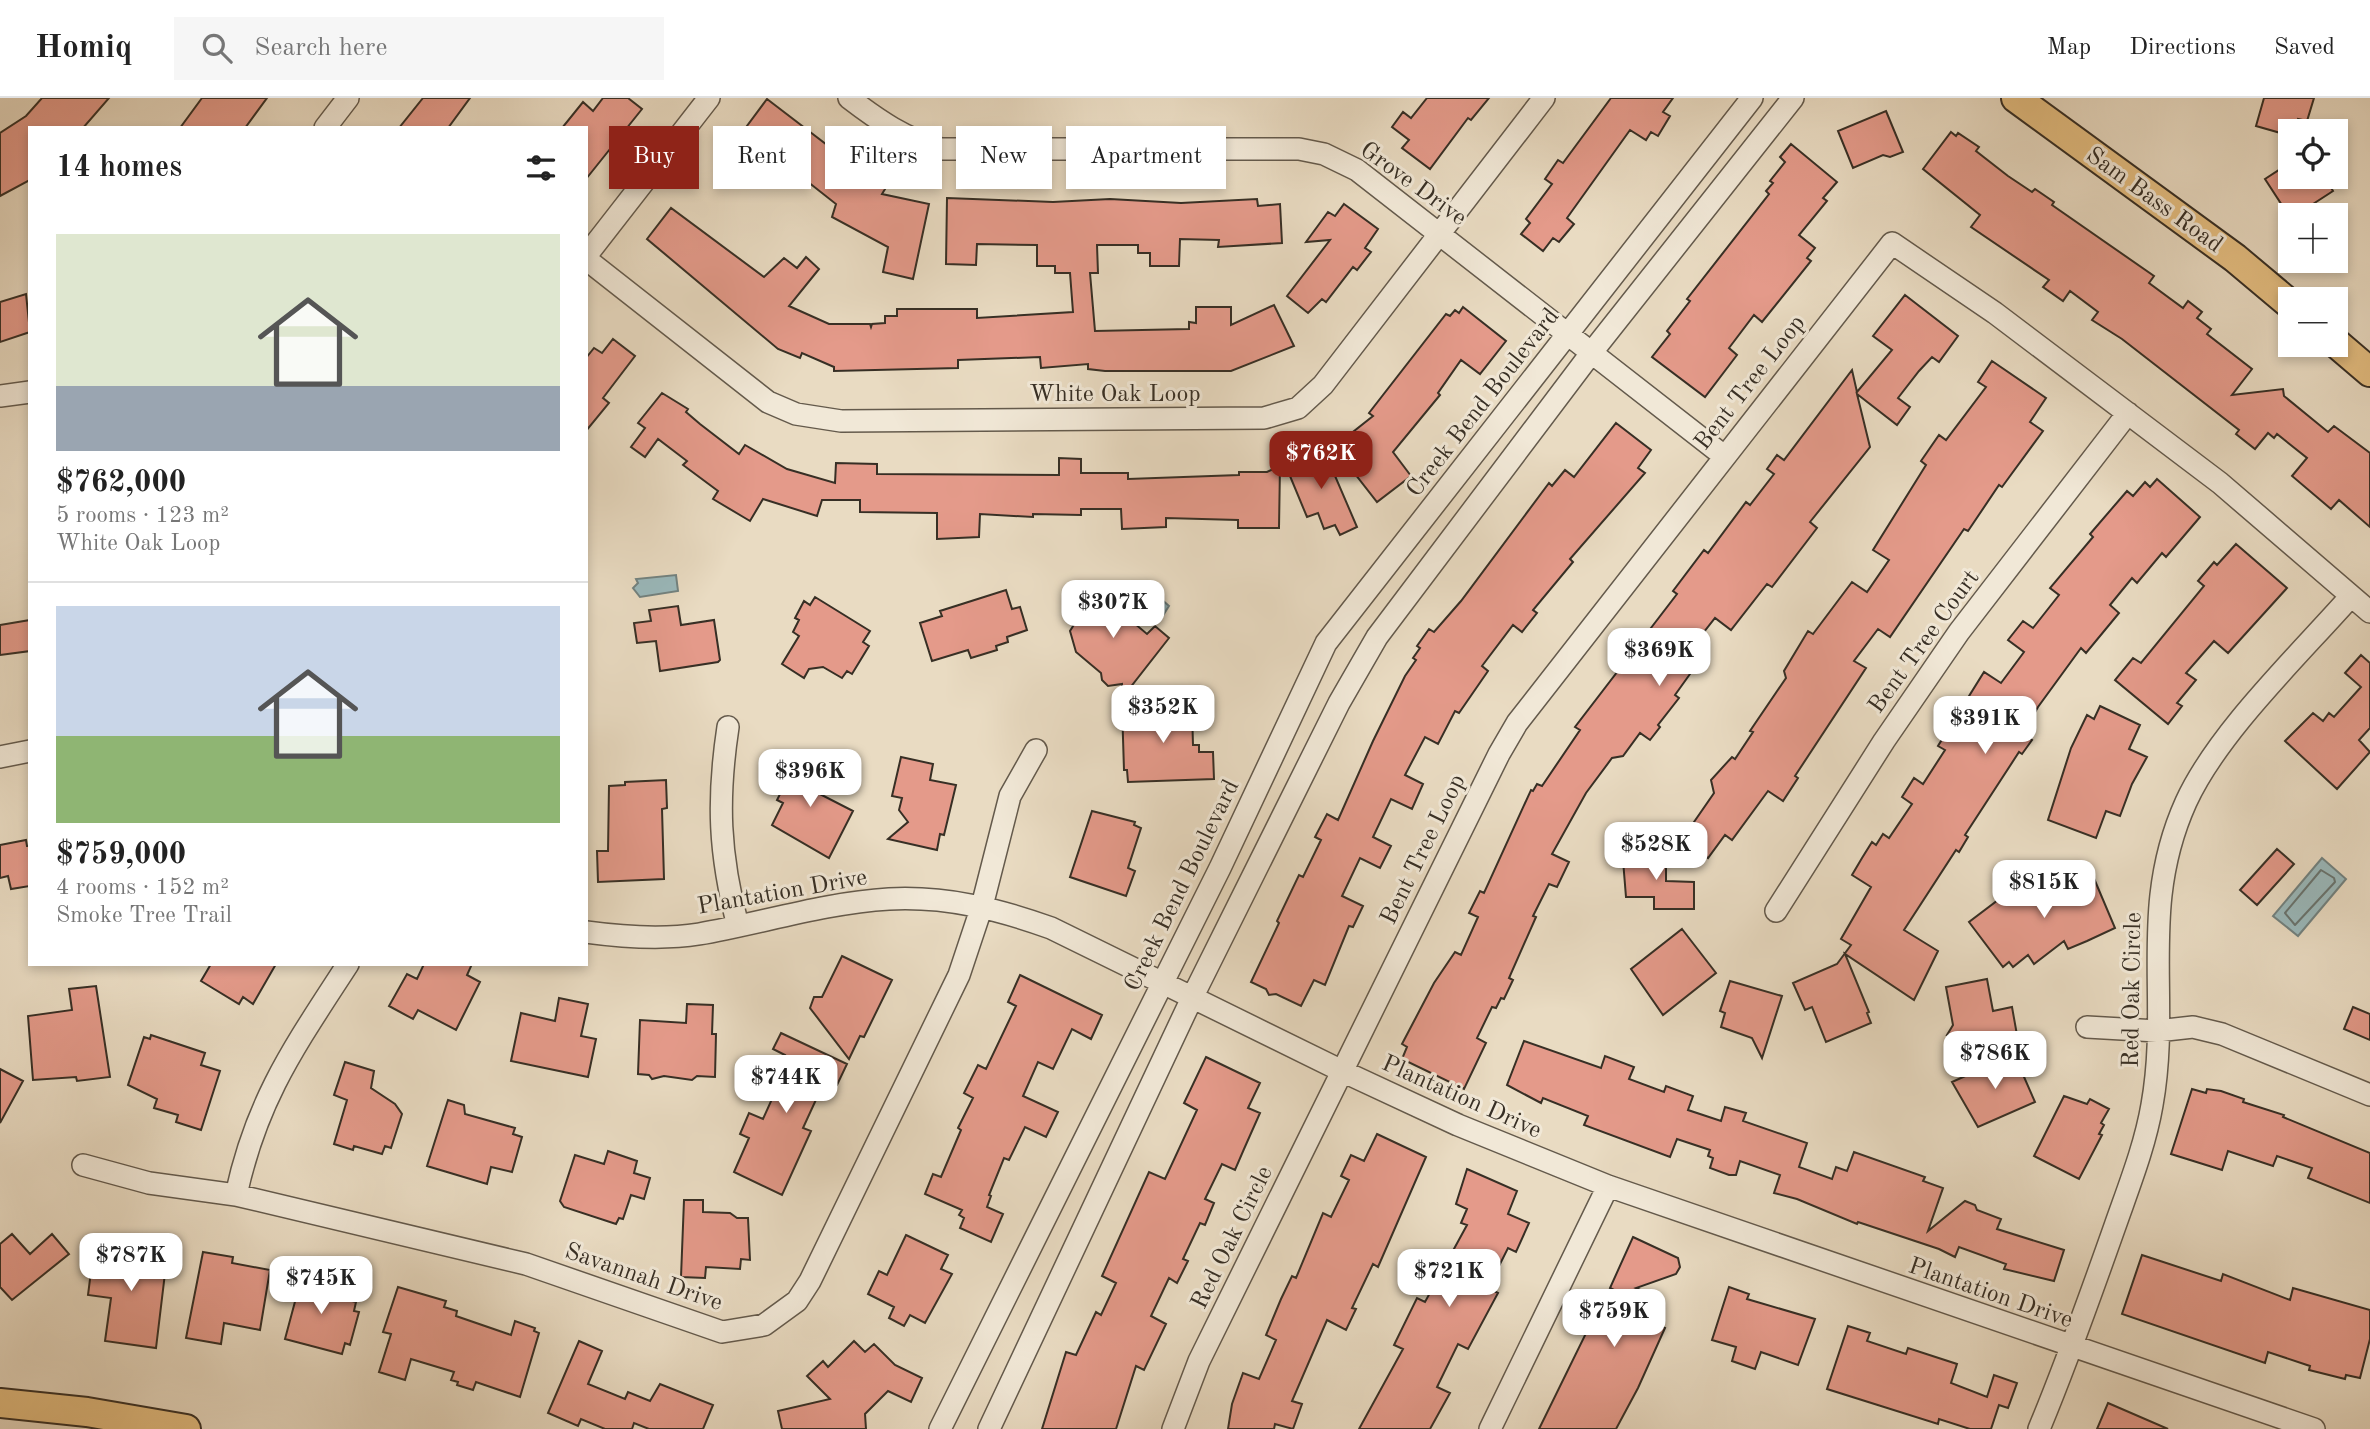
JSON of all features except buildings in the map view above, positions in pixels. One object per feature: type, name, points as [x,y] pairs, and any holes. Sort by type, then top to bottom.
[{"type":"main road","name":"Sam Bass Road","points":[[2016,98],[2235,258],[2278,294]]},
{"type":"main road","points":[[2348,353],[2370,372]]},
{"type":"main road","points":[[0,1403],[88,1412],[186,1429]]},
{"type":"street","points":[[327,126],[348,98]]},
{"type":"street","name":"White Oak Loop","points":[[588,255],[709,98]]},
{"type":"street","name":"Grove Drive","points":[[849,98],[887,128],[913,141],[941,149],[1299,149],[1324,154],[1357,170],[1724,456]]},
{"type":"street","name":"White Oak Loop","points":[[588,260],[755,393],[796,414],[841,421],[1252,419],[1297,408],[1323,385],[1544,98]]},
{"type":"street","name":"Creek Bend Boulevard","points":[[940,1429],[1163,985],[1326,643],[1752,98]]},
{"type":"street","points":[[989,1429],[1192,998],[1339,703],[1377,637],[1592,352],[1793,98]]},
{"type":"street","name":"Bent Tree Loop","points":[[1342,1071],[1499,754],[1517,723],[1892,243],[1995,313],[2220,483],[2370,612]]},
{"type":"street","points":[[0,396],[28,392]]},
{"type":"street","name":"Bent Tree Court","points":[[1776,911],[1884,741],[1959,632],[2128,413]]},
{"type":"street","name":"Red Oak Circle","points":[[2039,1429],[2073,1348],[2144,1142],[2153,1103],[2160,892],[2167,854],[2187,799],[2228,736],[2351,596]]},
{"type":"street","points":[[728,727],[720,779],[719,816],[721,853],[738,926]]},
{"type":"street","name":"Savannah Drive","points":[[83,1165],[149,1183],[236,1195],[526,1264],[722,1332],[764,1325],[797,1301],[810,1281],[959,975],[982,906],[1010,796],[1036,750]]},
{"type":"street","points":[[0,757],[28,751]]},
{"type":"street","name":"Plantation Drive","points":[[588,932],[656,937],[696,934],[823,907],[888,900],[945,900],[982,906],[1051,928],[1163,985],[1458,1125],[1608,1186],[2314,1429]]},
{"type":"street","points":[[236,1195],[244,1157],[264,1101],[282,1066],[347,966]]},
{"type":"street","points":[[2087,1027],[2157,1031],[2185,1027],[2222,1034],[2370,1095]]},
{"type":"street","name":"Red Oak Circle","points":[[1173,1429],[1199,1361],[1342,1071]]},
{"type":"street","points":[[1490,1429],[1608,1186]]},
{"type":"water","points":[[676,575],[678,591],[640,597],[633,588],[638,583],[636,579]]},
{"type":"water","points":[[1145,585],[1169,606],[1162,617],[1157,615],[1154,618],[1138,604],[1137,594]]},
{"type":"water","points":[[2322,858],[2346,879],[2298,936],[2273,916]]}]
